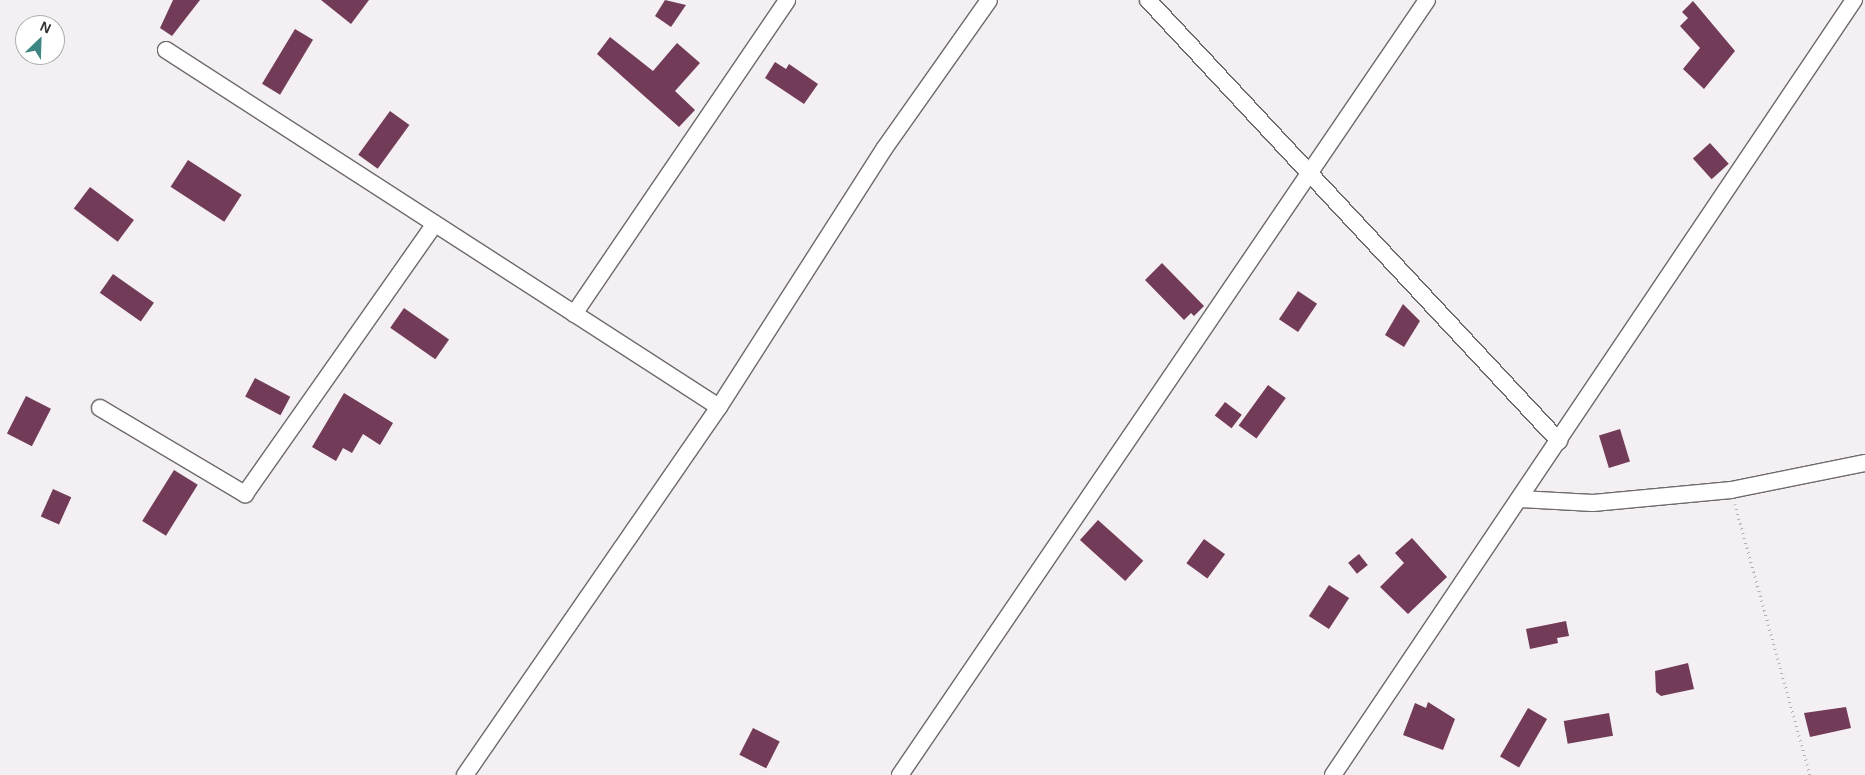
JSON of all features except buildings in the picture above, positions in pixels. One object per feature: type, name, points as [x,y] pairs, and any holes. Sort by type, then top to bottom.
[{"type":"street","points":[[574,314],[787,0]]},
{"type":"street","points":[[466,775],[719,407],[884,150],[989,0]]},
{"type":"street","points":[[1148,0],[1560,440]]},
{"type":"street","points":[[900,775],[1427,0]]},
{"type":"street","points":[[1334,775],[1854,0]]},
{"type":"street","points":[[166,50],[719,407]]},
{"type":"street","points":[[100,408],[245,494],[435,224]]},
{"type":"street","points":[[1520,499],[1593,503],[1730,490],[1865,463]]},
{"type":"path","points":[[1730,490],[1810,775]]}]
